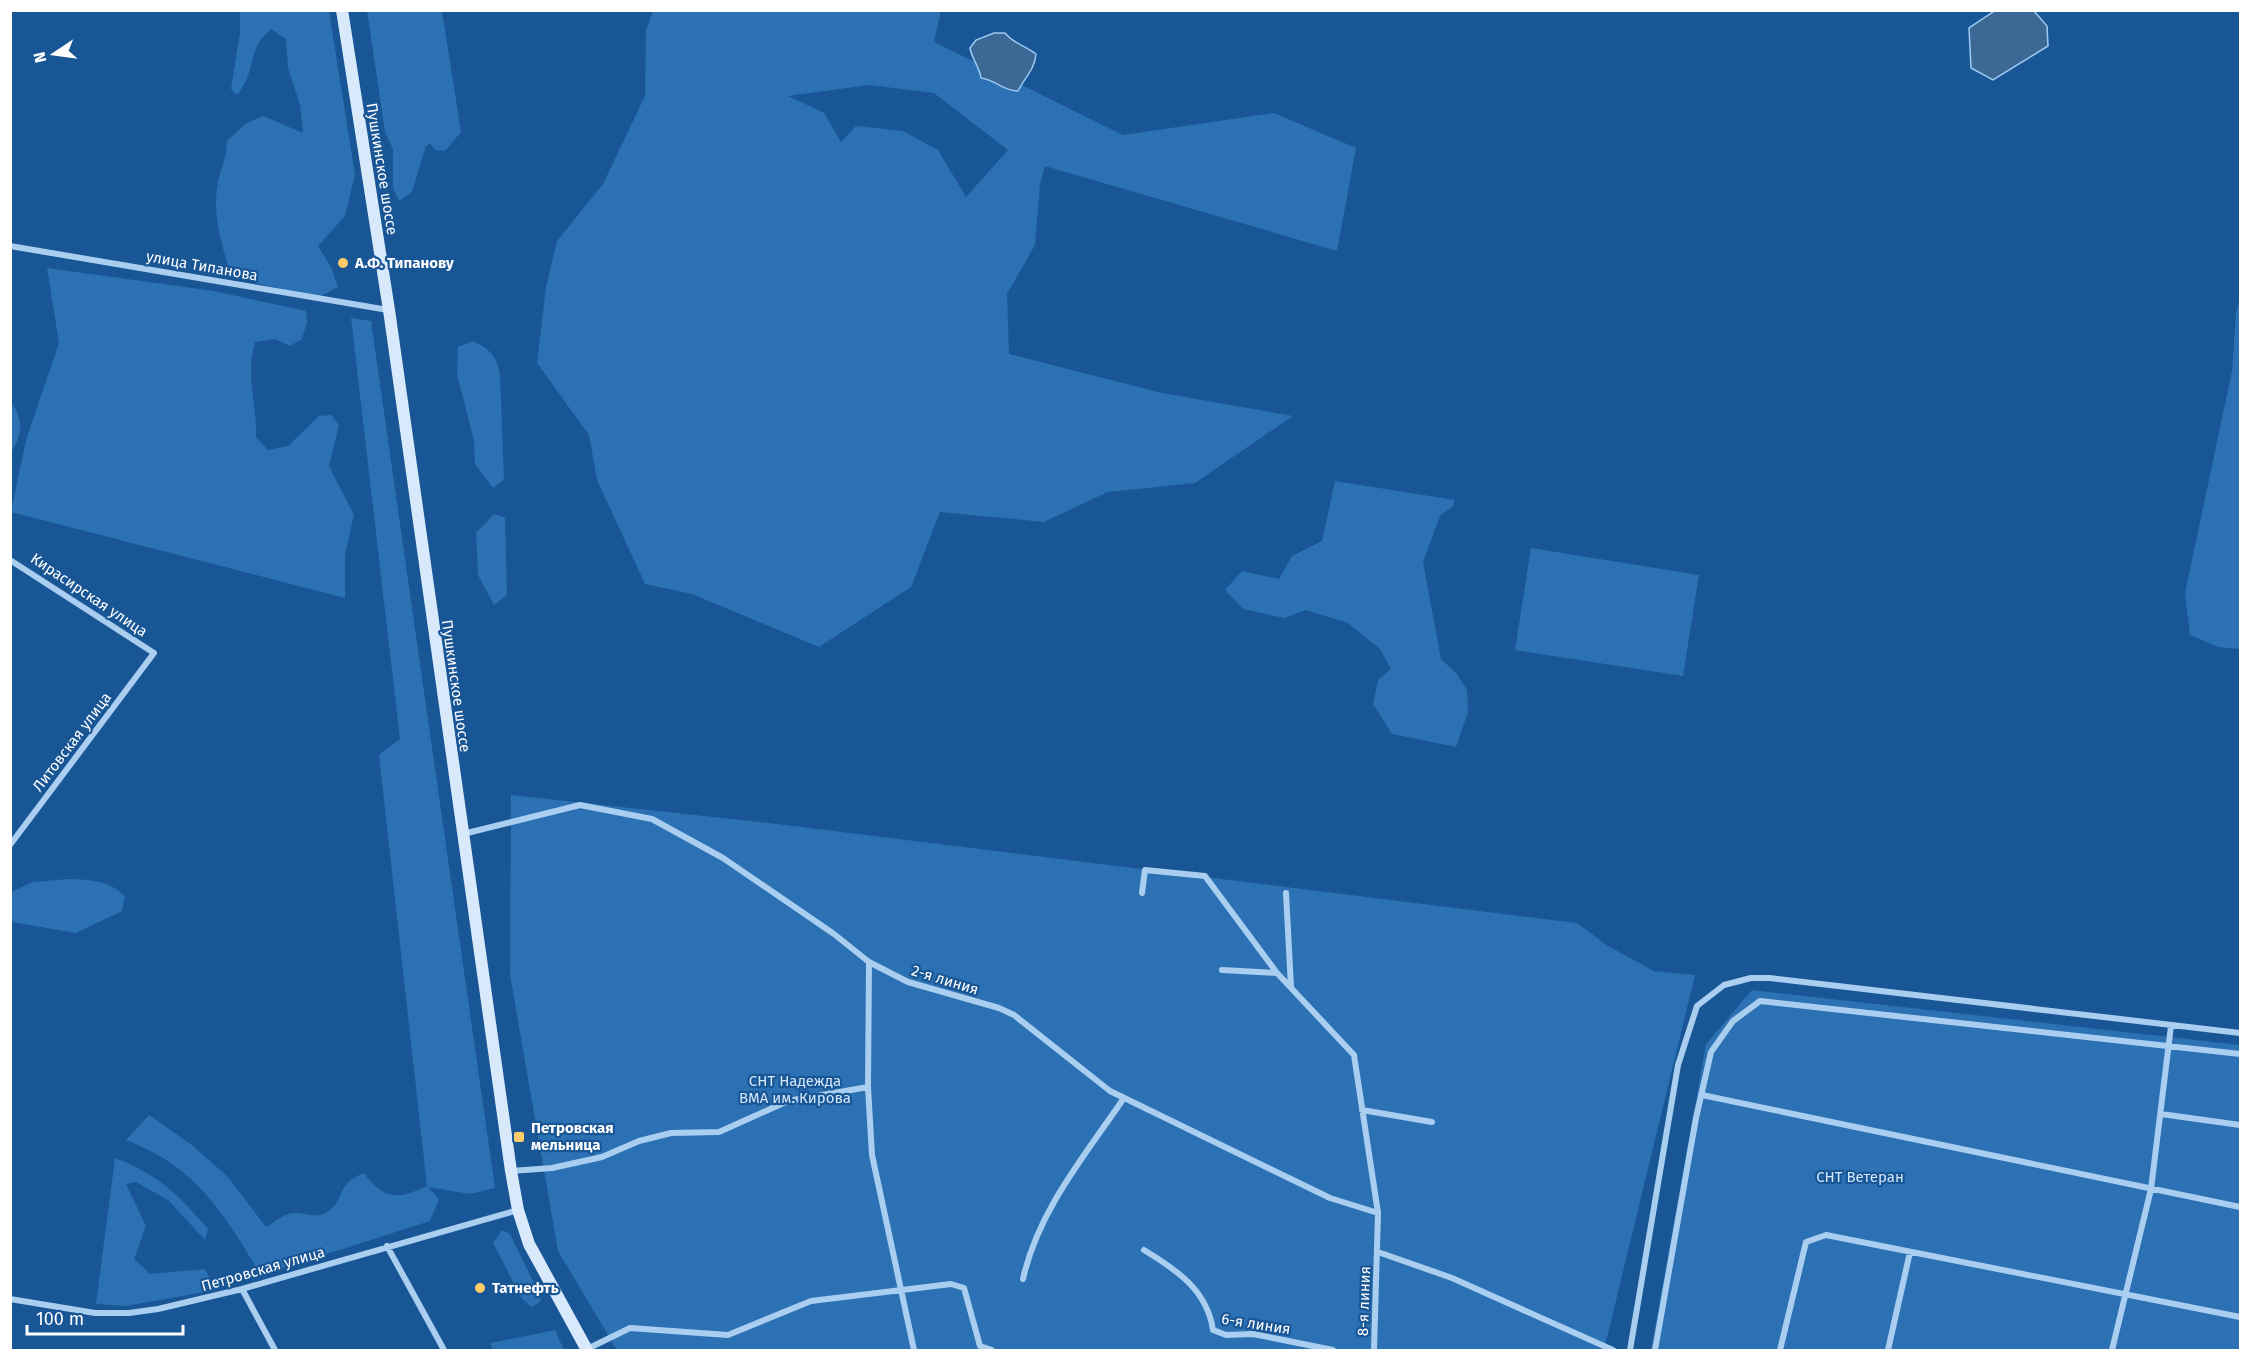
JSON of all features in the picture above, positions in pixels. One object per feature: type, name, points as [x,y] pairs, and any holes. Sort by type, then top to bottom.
[{"type":"main road","name":"Пушкинское шоссе","points":[[342,10],[389,310],[462,834],[518,1210],[529,1244],[586,1350]]},
{"type":"street","name":"улица Типанова","points":[[10,246],[389,310]]},
{"type":"street","name":"Кирасирская улица","points":[[10,560],[154,653]]},
{"type":"street","name":"Литовская улица","points":[[10,845],[154,653]]},
{"type":"street","name":"2-я линия","points":[[462,834],[580,805],[652,819],[723,858],[834,934],[868,962],[908,982],[999,1008],[1014,1016],[1110,1091],[1330,1198],[1378,1213]]},
{"type":"street","points":[[1142,893],[1145,870],[1205,876],[1277,973],[1354,1056],[1378,1213],[1378,1252],[1452,1278],[1613,1350]]},
{"type":"street","points":[[1286,893],[1291,988]]},
{"type":"street","points":[[868,962],[868,1087],[872,1155],[914,1350]]},
{"type":"street","points":[[1222,970],[1277,973]]},
{"type":"street","points":[[1630,1350],[1683,1045],[1696,1006],[1724,985],[1751,978],[1770,978],[2241,1033]]},
{"type":"street","points":[[1655,1350],[1711,1052],[1733,1021],[1760,1001],[2241,1054]]},
{"type":"street","points":[[2112,1350],[2151,1189],[2171,1026]]},
{"type":"street","points":[[511,1171],[552,1167],[602,1156],[639,1141],[671,1133],[719,1132],[788,1101],[868,1087]]},
{"type":"street","points":[[1702,1095],[2241,1207]]},
{"type":"street","points":[[1023,1279],[1029,1249],[1049,1209],[1124,1098]]},
{"type":"street","points":[[1362,1110],[1432,1122]]},
{"type":"street","points":[[2161,1114],[2241,1125]]},
{"type":"street","name":"Петровская улица","points":[[10,1299],[95,1313],[158,1309],[242,1289],[518,1210]]},
{"type":"street","points":[[1780,1350],[1806,1242],[1826,1235],[2241,1317]]},
{"type":"street","points":[[387,1246],[444,1350]]},
{"type":"street","name":"6-я линия","points":[[1144,1250],[1175,1269],[1204,1299],[1213,1330],[1226,1335],[1253,1334],[1333,1350]]},
{"type":"street","points":[[1888,1350],[1910,1251]]},
{"type":"street","name":"8-я линия","points":[[1374,1350],[1378,1252]]},
{"type":"street","points":[[586,1350],[612,1335],[639,1327],[728,1335],[811,1300],[951,1284],[964,1288],[980,1346],[992,1350]]},
{"type":"street","points":[[242,1289],[275,1350]]},
{"type":"green space","points":[[240,11],[329,11],[355,175],[345,216],[318,246],[331,267],[338,287],[317,298],[252,282],[229,270],[226,259],[218,225],[216,201],[227,141],[245,124],[263,116],[303,133],[300,105],[288,68],[286,39],[271,29],[258,45],[248,77],[237,95],[231,89],[240,33]]},
{"type":"green space","points":[[367,11],[442,11],[461,132],[445,151],[435,150],[430,143],[426,146],[412,192],[399,201],[393,188],[393,149],[385,132]]},
{"type":"green space","points":[[653,11],[941,11],[934,42],[1123,135],[1274,113],[1356,148],[1337,251],[1045,166],[1040,184],[1035,245],[1007,294],[1009,354],[1162,393],[1293,416],[1195,483],[1108,492],[1044,522],[940,512],[911,587],[819,647],[692,594],[645,584],[597,480],[589,435],[537,363],[546,287],[557,241],[603,184],[645,96],[646,30]],"holes":[[[869,85],[934,93],[1008,150],[966,197],[938,150],[903,131],[856,126],[841,142],[824,113],[788,96]]]},
{"type":"green space","points":[[47,268],[214,291],[306,311],[307,322],[302,339],[290,346],[275,339],[255,342],[251,378],[256,437],[268,450],[288,446],[319,416],[331,415],[339,425],[329,466],[354,515],[345,554],[345,598],[11,512],[26,440],[59,343]]},
{"type":"green space","points":[[2240,297],[2240,649],[2218,647],[2190,635],[2185,593],[2232,371],[2236,314]]},
{"type":"green space","points":[[351,318],[371,321],[495,1188],[470,1194],[428,1187],[439,1199],[430,1221],[261,1275],[220,1212],[190,1178],[151,1151],[126,1140],[149,1115],[193,1146],[228,1177],[266,1227],[291,1213],[318,1215],[327,1212],[333,1208],[344,1187],[355,1177],[364,1173],[378,1188],[392,1195],[407,1194],[427,1186],[379,755],[400,739]]},
{"type":"green space","points":[[473,341],[492,354],[500,375],[504,479],[493,488],[475,464],[474,441],[457,374],[458,347]]},
{"type":"green space","points":[[11,402],[18,415],[20,427],[18,439],[11,452]]},
{"type":"green space","points":[[1335,481],[1455,500],[1453,506],[1440,516],[1423,562],[1441,659],[1457,674],[1467,690],[1468,712],[1456,747],[1392,734],[1373,704],[1378,680],[1391,669],[1380,649],[1348,623],[1306,610],[1284,618],[1243,609],[1225,590],[1242,571],[1279,579],[1292,556],[1322,541]]},
{"type":"green space","points":[[494,514],[505,518],[507,595],[494,605],[478,575],[476,533]]},
{"type":"green space","points":[[1531,548],[1699,575],[1683,676],[1515,650]]},
{"type":"green space","name":"СНТ Надежда ВМА им. Кирова","points":[[511,795],[777,824],[1577,923],[1608,946],[1654,971],[1695,975],[1604,1350],[617,1350],[558,1251],[510,975]]},
{"type":"green space","points":[[69,879],[106,884],[119,891],[125,896],[122,911],[76,933],[11,922],[11,892],[33,882]]},
{"type":"green space","name":"СНТ Ветеран","points":[[1752,990],[2240,1045],[2240,1350],[1651,1350],[1706,1044]]},
{"type":"green space","points":[[115,1158],[144,1172],[167,1187],[208,1229],[205,1240],[168,1200],[136,1182],[126,1184],[146,1226],[134,1259],[150,1274],[205,1269],[216,1290],[126,1306],[96,1304]]},
{"type":"green space","points":[[502,1230],[510,1234],[541,1298],[540,1302],[532,1307],[522,1299],[493,1243]]},
{"type":"green space","points":[[555,1330],[564,1350],[493,1350],[490,1343]]},
{"type":"shaded area","points":[[1996,10],[2034,11],[2047,26],[2048,46],[1993,80],[1971,68],[1969,28]]},
{"type":"shaded area","points":[[994,33],[1005,33],[1012,40],[1036,54],[1032,69],[1018,91],[981,78],[970,48],[976,40]]},
{"type":"place","name":"А.Ф. Типанову","points":[[343,263]]},
{"type":"place","name":"Петровская мельница","points":[[519,1137]]},
{"type":"place","name":"Татнефть","points":[[480,1288]]}]
